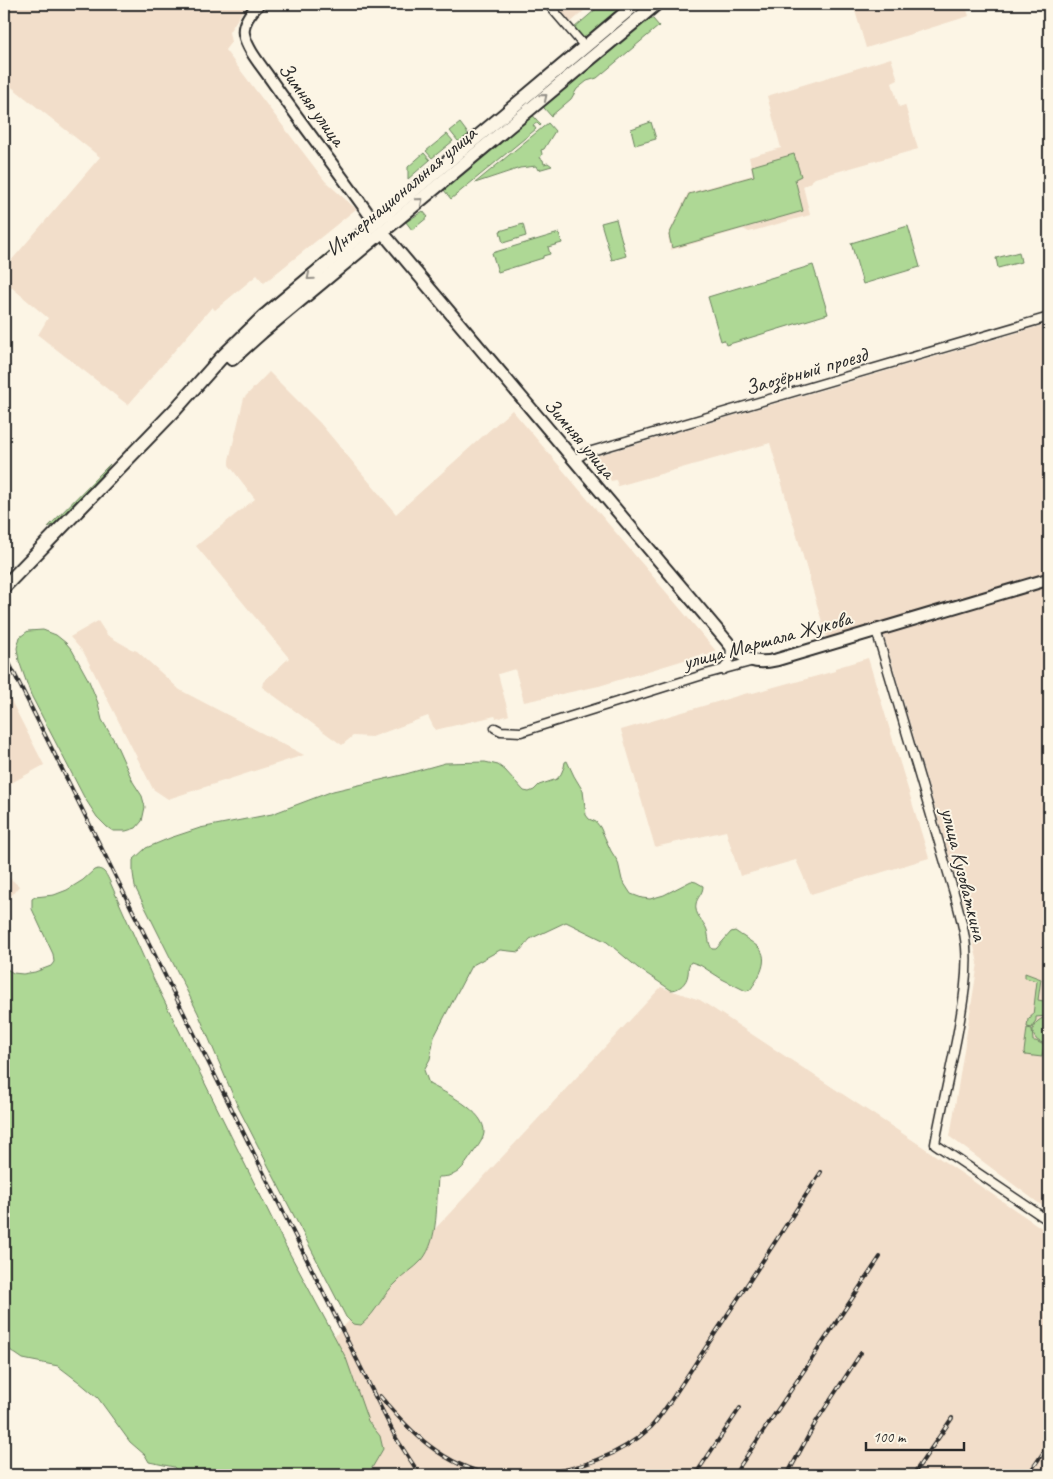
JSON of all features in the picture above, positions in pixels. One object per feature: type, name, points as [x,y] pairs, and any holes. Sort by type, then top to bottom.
[{"type":"main road","name":"Интернациональная улица","points":[[4,587],[174,411],[379,228],[636,4]]},
{"type":"main road","name":"Интернациональная улица","points":[[474,147],[656,4]]},
{"type":"main road","name":"Зимняя улица","points":[[379,228],[730,645],[741,656],[754,662]]},
{"type":"main road","name":"улица Маршала Жукова","points":[[754,662],[776,660],[1049,579]]},
{"type":"street","name":"Зимняя улица","points":[[258,4],[244,26],[244,34],[250,49],[379,228]]},
{"type":"street","points":[[548,4],[585,47]]},
{"type":"street","name":"Заозёрный проезд","points":[[574,460],[585,453],[1049,317]]},
{"type":"street","name":"улица Кузоваткина","points":[[876,630],[951,883],[966,946],[961,1010],[936,1144],[1049,1221]]},
{"type":"street","points":[[730,645],[736,666]]},
{"type":"street","points":[[723,670],[730,659],[730,645]]},
{"type":"street","name":"улица Маршала Жукова","points":[[495,728],[501,731],[521,732],[754,662]]},
{"type":"shaded area","points":[[4,4],[247,4],[229,32],[231,42],[225,50],[325,181],[356,209],[264,283],[257,275],[215,310],[212,307],[128,405],[38,335],[48,318],[4,281],[4,269],[100,157],[4,81]]},
{"type":"shaded area","points":[[554,4],[592,4],[570,23]]},
{"type":"shaded area","points":[[853,4],[965,4],[969,16],[866,48]]},
{"type":"shaded area","points":[[891,58],[898,80],[892,83],[899,107],[905,105],[918,149],[815,178],[803,186],[810,215],[749,232],[743,229],[671,250],[668,235],[688,193],[753,175],[749,157],[781,148],[767,96]]},
{"type":"shaded area","points":[[1047,324],[1049,332],[1049,572],[827,639],[770,443],[618,486],[616,480],[611,481],[604,467],[599,469],[596,456]]},
{"type":"shaded area","points":[[269,372],[320,423],[396,514],[512,410],[716,651],[706,656],[704,654],[599,686],[524,702],[515,669],[498,674],[509,715],[500,718],[495,716],[435,730],[428,716],[372,737],[353,736],[342,745],[262,687],[263,682],[289,658],[196,546],[255,499],[229,465],[229,460],[244,398]]},
{"type":"shaded area","points":[[1049,584],[1049,1211],[950,1137],[978,963],[965,909],[883,633]]},
{"type":"shaded area","points":[[98,621],[107,635],[137,651],[180,690],[304,755],[168,799],[153,789],[84,653],[70,637]]},
{"type":"shaded area","points":[[868,658],[929,858],[811,894],[796,860],[740,876],[726,831],[655,847],[621,730],[744,694],[835,671],[835,668]]},
{"type":"shaded area","points":[[4,687],[44,765],[4,787]]},
{"type":"shaded area","points":[[4,873],[19,886],[4,905]]},
{"type":"shaded area","points":[[661,987],[700,1000],[923,1147],[1049,1233],[1049,1475],[205,1475]]},
{"type":"green space","points":[[602,4],[628,4],[587,39],[582,38],[574,28]]},
{"type":"green space","points":[[649,17],[659,26],[597,78],[587,81],[577,89],[571,99],[551,116],[543,105]]},
{"type":"green space","points":[[531,113],[541,125],[537,123],[533,125],[536,129],[451,199],[444,190],[452,179]]},
{"type":"green space","points":[[651,122],[656,139],[635,145],[631,129]]},
{"type":"green space","points":[[460,123],[469,135],[469,138],[462,142],[458,141],[450,131]]},
{"type":"green space","points":[[548,123],[555,131],[544,149],[541,150],[540,158],[544,164],[548,163],[552,166],[538,170],[536,166],[520,168],[475,183]]},
{"type":"green space","points":[[447,134],[453,141],[432,158],[426,151]]},
{"type":"green space","points":[[424,153],[430,160],[408,179],[408,167]]},
{"type":"green space","points":[[794,154],[801,176],[795,179],[803,211],[672,248],[669,235],[689,194],[754,176],[752,166]]},
{"type":"green space","points":[[423,211],[428,217],[412,230],[406,222]]},
{"type":"green space","points":[[616,219],[626,256],[612,260],[601,223]]},
{"type":"green space","points":[[523,224],[526,236],[503,243],[500,231]]},
{"type":"green space","points":[[908,226],[920,267],[863,284],[851,243]]},
{"type":"green space","points":[[559,233],[562,243],[548,247],[550,254],[498,272],[492,253]]},
{"type":"green space","points":[[349,234],[351,236],[212,360],[209,360],[240,329]]},
{"type":"green space","points":[[1019,252],[1021,262],[998,268],[996,258]]},
{"type":"green space","points":[[813,265],[828,314],[726,345],[724,340],[721,341],[708,297]]},
{"type":"green space","points":[[110,464],[53,525],[48,527]]},
{"type":"green space","points":[[43,630],[56,635],[66,643],[72,650],[89,681],[98,703],[102,720],[142,796],[145,807],[142,821],[136,828],[126,831],[113,831],[97,817],[84,797],[31,695],[19,661],[17,648],[20,637],[28,631]]},
{"type":"green space","points":[[567,761],[583,791],[586,815],[600,827],[618,862],[622,880],[631,894],[650,899],[664,895],[691,881],[703,886],[696,908],[706,927],[712,949],[716,949],[731,932],[735,931],[762,952],[762,969],[750,990],[746,991],[700,965],[691,962],[684,983],[677,989],[671,990],[638,968],[607,942],[566,922],[530,939],[519,952],[500,950],[471,966],[434,1037],[430,1059],[424,1070],[429,1084],[463,1103],[478,1117],[483,1125],[484,1133],[479,1145],[458,1172],[449,1176],[438,1177],[434,1231],[422,1260],[391,1288],[367,1320],[361,1325],[353,1324],[346,1317],[238,1107],[198,1013],[135,887],[133,860],[146,848],[200,828],[272,814],[333,791],[445,763],[485,762],[498,765],[524,791],[529,792],[539,785],[557,779]]},
{"type":"green space","points":[[98,869],[104,872],[108,878],[151,974],[284,1243],[346,1358],[368,1421],[380,1436],[383,1449],[369,1473],[358,1471],[348,1472],[347,1475],[180,1475],[174,1467],[149,1462],[145,1455],[130,1442],[98,1398],[58,1366],[23,1359],[4,1346],[4,967],[13,973],[23,974],[51,966],[54,962],[53,954],[32,909],[32,899],[54,895],[67,890]]},
{"type":"green space","points":[[1025,973],[1041,979],[1038,1000],[1049,1002],[1047,1016],[1036,1017],[1032,1028],[1027,1027],[1028,1019],[1033,1015],[1037,981],[1025,978]]},
{"type":"green space","points":[[1043,1018],[1049,1018],[1048,1044],[1042,1043],[1033,1033],[1035,1025]]},
{"type":"green space","points":[[1027,1028],[1032,1029],[1033,1041],[1044,1045],[1042,1057],[1025,1055]]},
{"type":"railway","points":[[4,653],[396,1438],[420,1475]]},
{"type":"railway","points":[[536,1475],[582,1465],[612,1454],[651,1427],[670,1402],[821,1172]]},
{"type":"railway","points":[[734,1475],[880,1257]]},
{"type":"railway","points":[[787,1475],[816,1422],[861,1353]]},
{"type":"railway","points":[[380,1396],[404,1423],[429,1446],[458,1464],[492,1475]]},
{"type":"railway","points":[[695,1475],[740,1408]]},
{"type":"railway","points":[[913,1475],[952,1418]]},
{"type":"railway","points":[[1028,1475],[1049,1444]]}]
